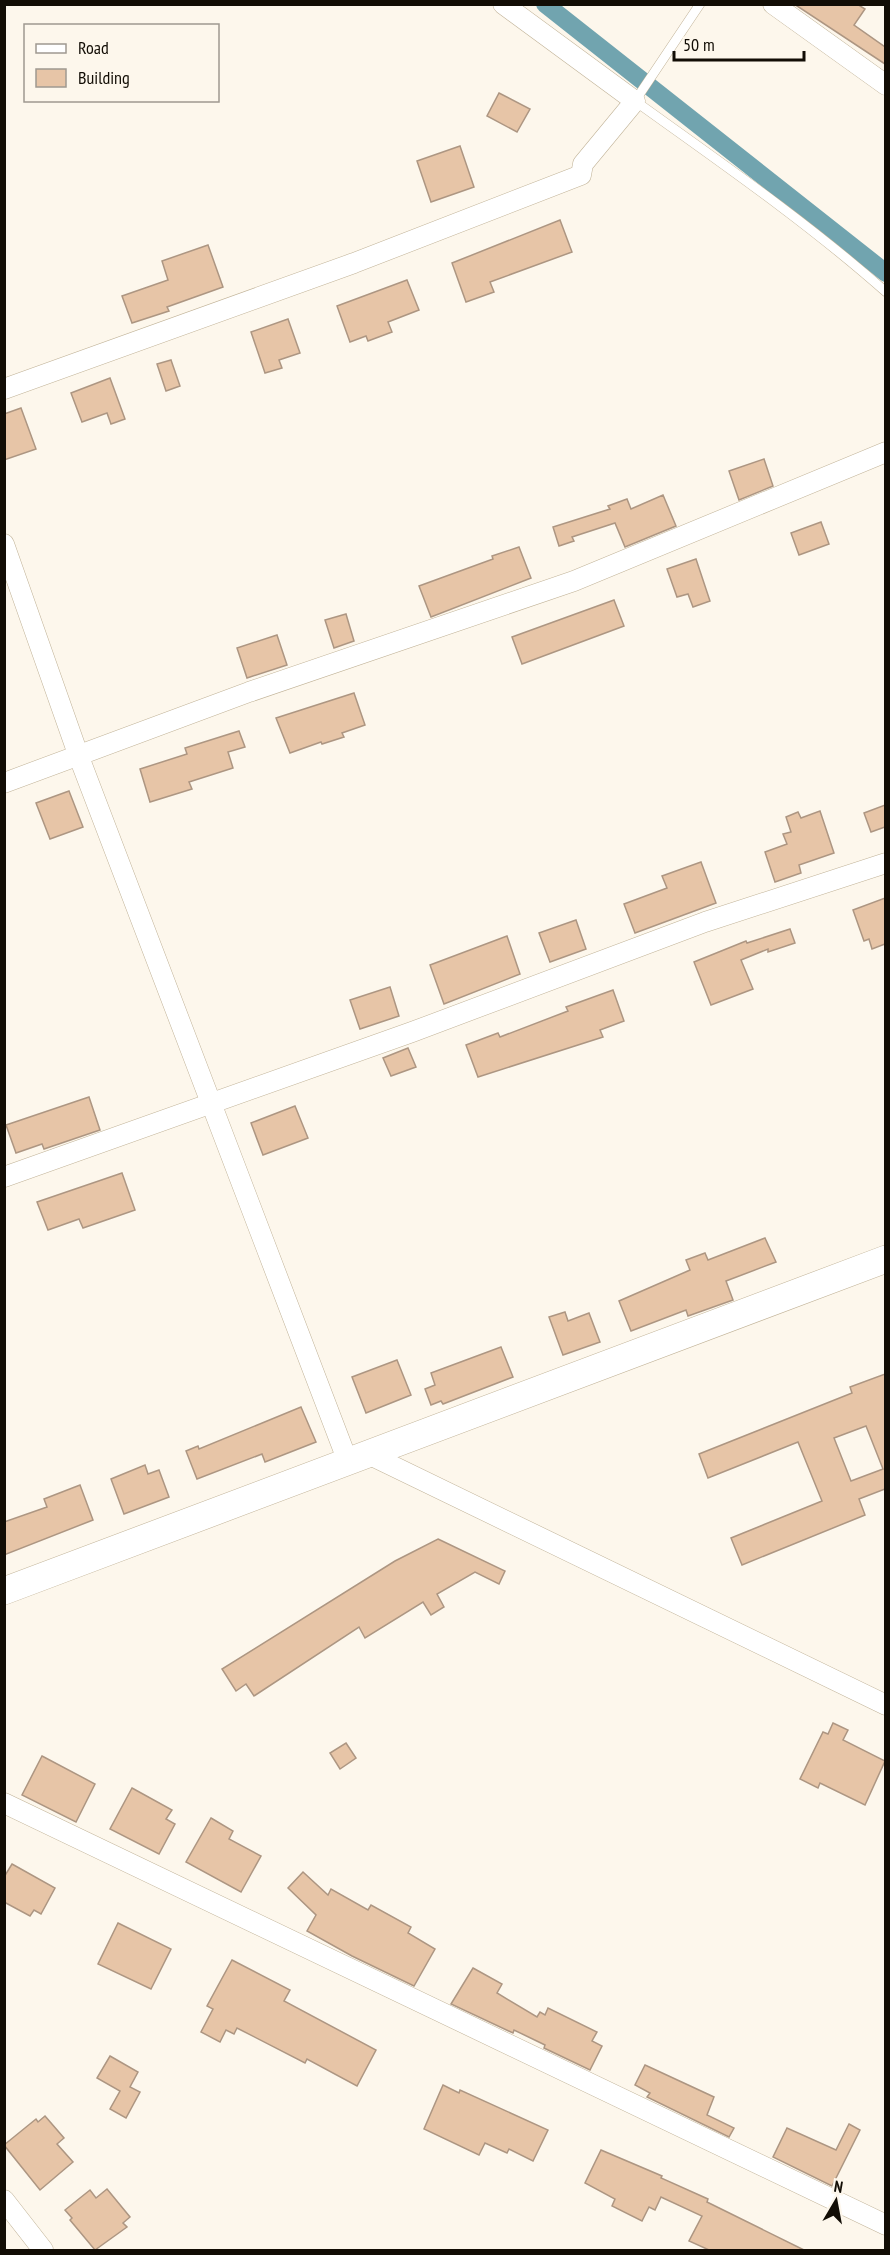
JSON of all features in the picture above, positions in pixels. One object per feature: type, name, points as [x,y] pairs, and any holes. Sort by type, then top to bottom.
[{"type":"street","points":[[4,389],[354,263],[581,176],[583,164],[635,100],[503,4]]},
{"type":"street","points":[[772,4],[885,85]]},
{"type":"street","points":[[4,783],[249,692],[574,581],[885,452]]},
{"type":"street","points":[[4,544],[79,757],[212,1102],[358,1458],[885,1705]]},
{"type":"street","points":[[4,1177],[412,1032],[705,922],[885,863]]},
{"type":"street","points":[[4,1590],[885,1259]]},
{"type":"street","points":[[4,1803],[885,2225]]},
{"type":"street","points":[[4,2200],[43,2250]]},
{"type":"lane","points":[[700,4],[635,100],[764,194],[848,259],[885,292]]},
{"type":"building","points":[[794,4],[857,4],[865,9],[854,25],[885,47],[885,64]]},
{"type":"building","points":[[499,93],[530,109],[517,132],[487,116]]},
{"type":"building","points":[[460,146],[474,187],[431,202],[417,161]]},
{"type":"building","points":[[560,220],[572,252],[490,282],[494,292],[466,302],[452,263]]},
{"type":"building","points":[[208,245],[223,287],[167,307],[169,311],[132,323],[122,296],[168,280],[162,261]]},
{"type":"building","points":[[407,280],[419,310],[388,322],[392,332],[368,341],[366,336],[350,342],[337,306]]},
{"type":"building","points":[[288,319],[300,353],[279,360],[282,368],[265,373],[251,332]]},
{"type":"building","points":[[171,360],[180,386],[166,391],[157,364]]},
{"type":"building","points":[[110,378],[125,419],[111,424],[107,413],[82,422],[71,393]]},
{"type":"building","points":[[21,408],[36,449],[4,460],[4,414]]},
{"type":"building","points":[[764,459],[773,486],[739,500],[729,471]]},
{"type":"building","points":[[663,495],[676,526],[625,547],[615,523],[572,537],[574,541],[559,546],[553,527],[610,509],[608,506],[627,499],[631,509]]},
{"type":"building","points":[[821,522],[829,544],[799,555],[791,533]]},
{"type":"building","points":[[519,547],[531,578],[431,617],[419,586]]},
{"type":"building","points":[[696,559],[710,601],[693,607],[688,594],[677,597],[667,569]]},
{"type":"building","points":[[614,600],[624,626],[522,664],[512,637]]},
{"type":"building","points":[[346,614],[354,641],[334,648],[325,620]]},
{"type":"building","points":[[277,635],[287,665],[247,678],[237,648]]},
{"type":"building","points":[[354,693],[365,725],[342,733],[344,737],[290,753],[276,718]]},
{"type":"building","points":[[239,731],[245,747],[228,752],[233,768],[189,782],[192,789],[150,802],[140,769],[187,754],[185,748]]},
{"type":"building","points":[[69,791],[83,827],[50,839],[36,803]]},
{"type":"building","points":[[885,805],[885,827],[871,832],[864,813]]},
{"type":"building","points":[[820,811],[834,853],[799,865],[801,873],[775,882],[765,852],[787,844],[783,834],[791,832],[786,817],[798,812],[801,818]]},
{"type":"building","points":[[701,862],[716,903],[635,933],[624,904],[667,888],[662,876]]},
{"type":"building","points":[[885,898],[885,944],[872,949],[869,939],[864,941],[853,910]]},
{"type":"building","points":[[576,920],[586,949],[550,962],[539,933]]},
{"type":"building","points":[[790,929],[795,943],[768,952],[768,949],[741,960],[753,989],[711,1005],[694,962],[746,941],[747,943]]},
{"type":"building","points":[[507,936],[520,974],[444,1004],[430,965]]},
{"type":"building","points":[[390,987],[399,1016],[360,1029],[350,1000]]},
{"type":"building","points":[[613,990],[624,1021],[600,1030],[603,1037],[478,1077],[466,1045],[498,1033],[500,1037],[568,1011],[566,1007]]},
{"type":"building","points":[[408,1048],[416,1067],[391,1076],[383,1058]]},
{"type":"building","points":[[89,1097],[100,1130],[44,1149],[42,1144],[16,1153],[6,1125]]},
{"type":"building","points":[[295,1106],[308,1138],[263,1155],[251,1123]]},
{"type":"building","points":[[122,1173],[135,1210],[83,1228],[79,1219],[48,1230],[37,1202]]},
{"type":"building","points":[[765,1238],[776,1262],[726,1281],[733,1300],[688,1316],[686,1310],[631,1331],[619,1301],[690,1270],[686,1260],[705,1253],[708,1260]]},
{"type":"building","points":[[565,1312],[568,1321],[589,1313],[600,1342],[563,1355],[549,1317]]},
{"type":"building","points":[[501,1347],[513,1377],[443,1404],[441,1401],[431,1405],[425,1389],[435,1385],[431,1373]]},
{"type":"building","points":[[397,1360],[411,1395],[366,1413],[352,1377]]},
{"type":"building","points":[[885,1374],[885,1489],[859,1499],[865,1515],[742,1565],[731,1538],[822,1501],[798,1442],[708,1478],[699,1454],[852,1393],[850,1387]],"holes":[[[866,1426],[883,1469],[851,1481],[834,1438]]]},
{"type":"building","points":[[301,1407],[316,1442],[265,1462],[262,1454],[197,1479],[186,1451],[198,1446],[199,1449]]},
{"type":"building","points":[[145,1465],[148,1474],[159,1470],[169,1497],[124,1514],[111,1479]]},
{"type":"building","points":[[80,1485],[93,1520],[4,1555],[4,1522],[47,1507],[44,1499]]},
{"type":"building","points":[[438,1539],[505,1571],[499,1584],[475,1572],[437,1594],[444,1607],[431,1615],[423,1602],[365,1638],[359,1627],[254,1696],[246,1684],[236,1691],[222,1669],[395,1561]]},
{"type":"building","points":[[833,1723],[848,1730],[843,1740],[885,1761],[865,1805],[820,1783],[818,1788],[800,1779],[823,1732],[828,1734]]},
{"type":"building","points":[[346,1743],[356,1758],[340,1769],[330,1753]]},
{"type":"building","points":[[42,1756],[95,1784],[76,1822],[22,1795]]},
{"type":"building","points":[[132,1788],[172,1810],[166,1819],[175,1824],[159,1854],[110,1829]]},
{"type":"building","points":[[211,1818],[233,1831],[229,1839],[261,1856],[241,1892],[186,1862]]},
{"type":"building","points":[[12,1864],[55,1888],[41,1914],[34,1910],[30,1916],[4,1902],[4,1877]]},
{"type":"building","points":[[303,1872],[328,1895],[331,1889],[368,1910],[371,1905],[411,1927],[408,1933],[435,1949],[414,1986],[307,1931],[316,1915],[288,1888]]},
{"type":"building","points":[[118,1923],[171,1949],[151,1989],[98,1964]]},
{"type":"building","points":[[232,1960],[290,1990],[284,2001],[376,2050],[357,2086],[307,2059],[305,2063],[237,2028],[234,2034],[226,2030],[220,2042],[201,2032],[213,2009],[207,2006]]},
{"type":"building","points":[[473,1968],[502,1984],[497,1993],[537,2017],[540,2012],[545,2015],[548,2008],[597,2032],[592,2041],[602,2046],[590,2070],[544,2048],[545,2045],[514,2030],[513,2033],[451,2004]]},
{"type":"building","points":[[110,2056],[138,2072],[130,2087],[140,2092],[126,2118],[110,2109],[120,2091],[97,2078]]},
{"type":"building","points":[[645,2065],[714,2097],[707,2115],[734,2128],[729,2137],[647,2097],[650,2093],[635,2085]]},
{"type":"building","points":[[443,2085],[459,2093],[460,2090],[548,2130],[533,2161],[509,2149],[507,2153],[485,2143],[479,2155],[424,2129]]},
{"type":"building","points":[[45,2116],[64,2138],[57,2144],[73,2162],[40,2190],[4,2145],[36,2119],[38,2122]]},
{"type":"building","points":[[849,2124],[860,2130],[832,2186],[773,2157],[787,2128],[836,2150]]},
{"type":"building","points":[[601,2150],[662,2176],[661,2178],[708,2199],[707,2202],[804,2250],[709,2250],[689,2241],[702,2216],[661,2197],[655,2210],[649,2207],[642,2221],[612,2206],[615,2199],[585,2183]]},
{"type":"building","points":[[107,2189],[130,2217],[123,2223],[127,2227],[95,2250],[70,2220],[72,2218],[65,2210],[90,2190],[96,2198]]},
{"type":"waterway","points":[[545,4],[886,273]]}]
